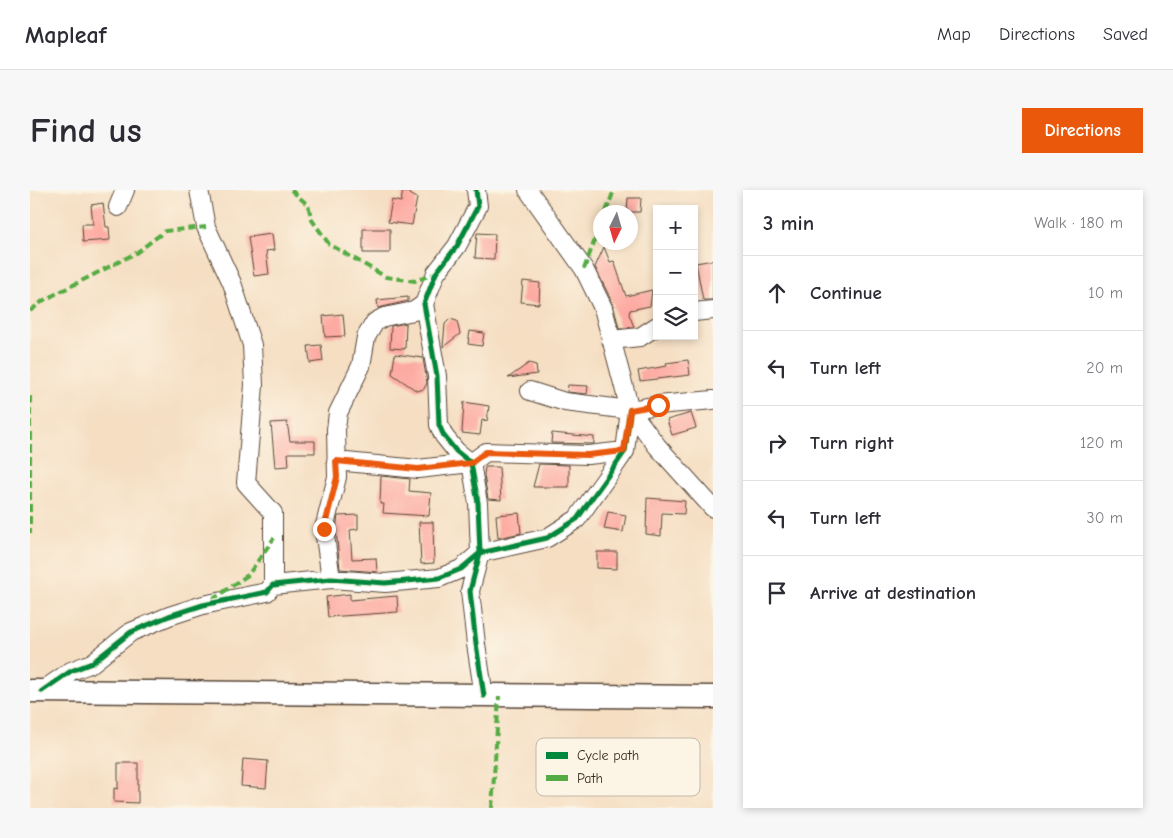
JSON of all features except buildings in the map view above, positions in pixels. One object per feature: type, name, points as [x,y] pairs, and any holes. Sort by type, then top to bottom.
[{"type":"main road","points":[[36,691],[713,697]]},
{"type":"street","points":[[118,207],[125,190]]},
{"type":"street","points":[[198,190],[206,227],[232,283],[252,345],[254,385],[246,483],[273,513],[274,585]]},
{"type":"street","points":[[476,190],[478,206],[457,246],[436,273],[424,304],[437,376],[439,425],[444,436],[456,451],[471,463],[478,504],[480,553],[470,591],[484,696]]},
{"type":"street","points":[[530,191],[584,269],[603,308],[630,410],[656,446],[713,508]]},
{"type":"street","points":[[331,579],[324,529],[337,477],[338,413],[361,366],[366,337],[380,319],[414,311],[424,304]]},
{"type":"street","points":[[698,312],[713,310]]},
{"type":"street","points":[[610,340],[640,337],[653,329]]},
{"type":"street","points":[[530,391],[565,402],[630,410],[658,405],[713,400]]},
{"type":"street","points":[[36,691],[71,671],[92,663],[131,632],[169,616],[203,606],[267,592],[274,585],[331,579],[385,583],[439,578],[461,568],[480,553],[547,538],[577,520],[592,502],[624,451],[630,410]]},
{"type":"street","points":[[336,461],[418,469],[471,463],[486,452],[588,455],[624,451]]},
{"type":"marked path","points":[[291,190],[308,205],[312,220],[329,244],[386,277],[415,281],[436,273]]},
{"type":"marked path","points":[[609,205],[614,190]]},
{"type":"marked path","points":[[30,311],[44,300],[136,253],[165,231],[206,227]]},
{"type":"marked path","points":[[584,269],[593,245]]},
{"type":"marked path","points":[[30,396],[30,533]]},
{"type":"marked path","points":[[212,600],[248,575],[274,538]]},
{"type":"marked path","points":[[492,808],[499,696]]},
{"type":"cycle path","points":[[476,190],[478,206],[457,246],[436,273],[424,304],[437,376],[439,425],[444,436],[456,451],[471,463],[478,503],[480,553],[470,591],[484,696]]},
{"type":"cycle path","points":[[42,691],[71,671],[92,663],[131,632],[169,616],[203,605],[267,592],[273,585],[331,579],[385,583],[439,578],[461,569],[480,553],[547,538],[577,519],[625,451],[630,410]]},
{"type":"route","points":[[324,529],[337,477],[336,461],[425,469],[457,463],[471,463],[475,458],[486,452],[588,455],[624,451],[630,410],[658,405]]}]
